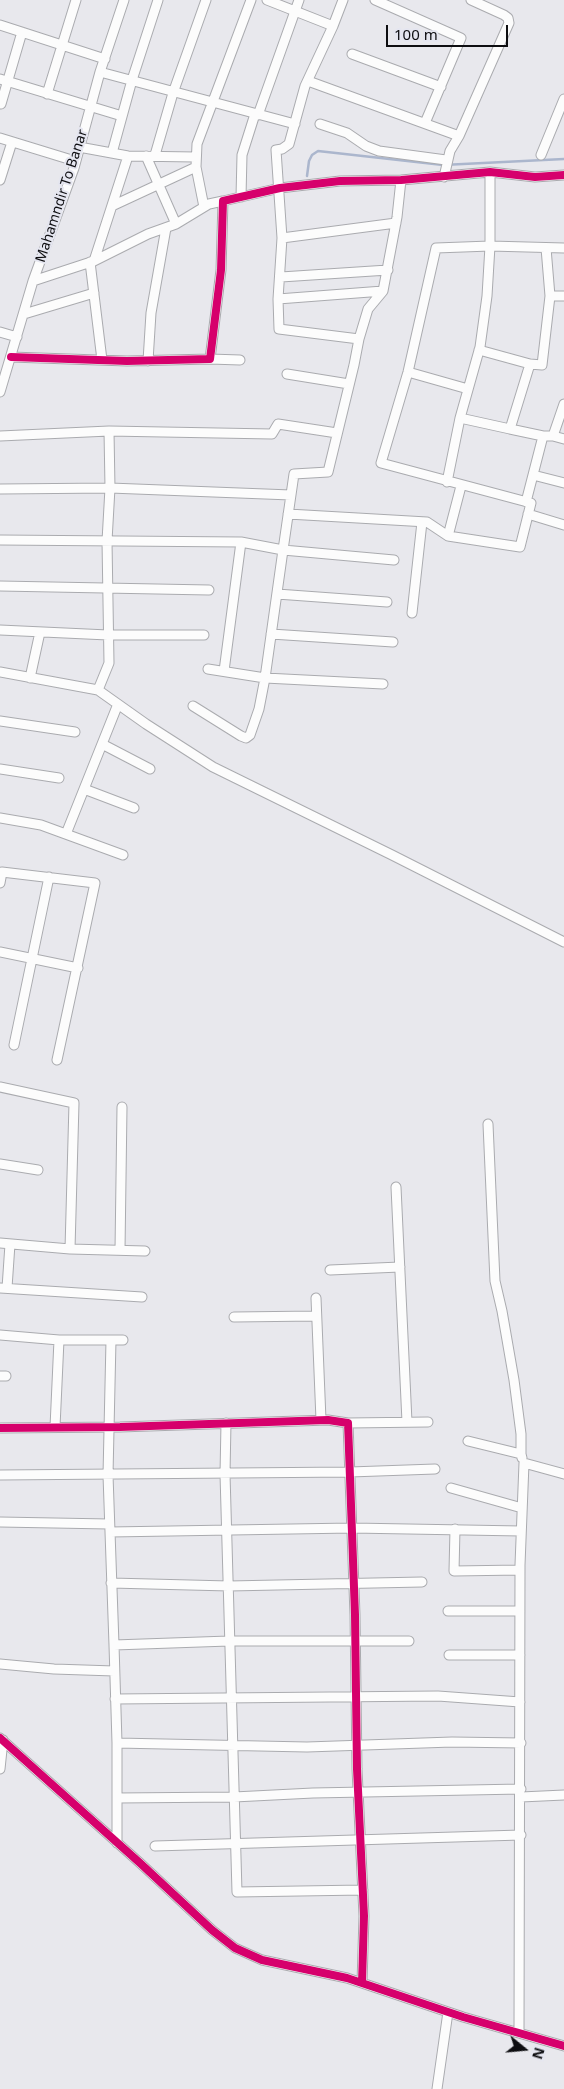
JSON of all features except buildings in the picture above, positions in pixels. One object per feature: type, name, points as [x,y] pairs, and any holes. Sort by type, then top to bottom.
[{"type":"street","points":[[47,94],[76,0]]},
{"type":"street","name":"Mahamndir To Banar","points":[[0,392],[12,357],[33,281],[75,161],[100,72],[124,0]]},
{"type":"street","points":[[112,153],[132,80],[158,0]]},
{"type":"street","points":[[176,224],[158,184],[150,156],[206,0]]},
{"type":"street","points":[[204,207],[196,167],[199,137],[252,0]]},
{"type":"street","points":[[267,0],[332,26]]},
{"type":"street","points":[[241,197],[242,155],[299,0]]},
{"type":"street","points":[[343,0],[308,81],[289,144],[282,149],[276,150],[282,238],[281,277],[278,298],[279,329],[358,339]]},
{"type":"street","points":[[375,0],[461,38],[425,123]]},
{"type":"street","points":[[444,177],[446,160],[459,136],[509,24],[508,18],[471,0]]},
{"type":"street","points":[[0,26],[62,44],[104,59]]},
{"type":"street","points":[[1,104],[4,80],[22,32]]},
{"type":"street","points":[[352,54],[440,87]]},
{"type":"street","points":[[100,72],[295,124]]},
{"type":"street","points":[[4,80],[122,116]]},
{"type":"street","points":[[308,81],[459,136]]},
{"type":"street","points":[[542,154],[564,99]]},
{"type":"street","points":[[320,124],[347,133],[379,152],[446,160]]},
{"type":"street","points":[[0,138],[75,161]]},
{"type":"street","points":[[0,180],[12,142]]},
{"type":"street","points":[[79,147],[128,156],[196,157]]},
{"type":"street","points":[[102,360],[92,261],[128,156]]},
{"type":"street","points":[[112,206],[196,167]]},
{"type":"street","points":[[447,482],[460,418],[479,350],[487,296],[490,246],[490,172]]},
{"type":"street","points":[[33,281],[92,261],[148,234],[176,224],[209,204],[280,188],[490,172],[535,177],[564,175]]},
{"type":"street","points":[[193,706],[241,736],[248,737],[253,730],[265,678],[294,474],[328,472],[358,339],[368,309],[383,291],[396,223],[401,180]]},
{"type":"street","points":[[210,359],[221,270],[223,201]]},
{"type":"street","points":[[282,238],[396,223]]},
{"type":"street","points":[[148,361],[151,313],[166,228]]},
{"type":"street","points":[[288,514],[427,522],[448,536],[520,547],[531,503],[381,464],[408,372],[436,248],[490,246],[564,248]]},
{"type":"street","points":[[479,350],[530,364],[542,364],[550,296],[546,248]]},
{"type":"street","points":[[281,277],[388,270]]},
{"type":"street","points":[[278,298],[383,291]]},
{"type":"street","points":[[24,314],[94,293]]},
{"type":"street","points":[[550,296],[564,296]]},
{"type":"street","points":[[0,332],[17,337]]},
{"type":"street","points":[[12,357],[148,361],[240,360]]},
{"type":"street","points":[[510,430],[530,364]]},
{"type":"street","points":[[408,372],[468,388]]},
{"type":"street","points":[[287,374],[349,384]]},
{"type":"street","points":[[553,436],[564,404]]},
{"type":"street","points":[[460,418],[510,430],[553,436],[564,440]]},
{"type":"street","points":[[0,436],[109,431],[272,434],[278,424],[337,433]]},
{"type":"street","points":[[98,690],[109,663],[106,540],[110,488],[109,431]]},
{"type":"street","points":[[526,502],[543,436]]},
{"type":"street","points":[[533,475],[564,483]]},
{"type":"street","points":[[448,536],[461,486]]},
{"type":"street","points":[[0,489],[110,488],[291,495]]},
{"type":"street","points":[[528,514],[564,525]]},
{"type":"street","points":[[412,613],[422,522]]},
{"type":"street","points":[[0,540],[241,542],[283,550],[394,560]]},
{"type":"street","points":[[224,671],[241,542]]},
{"type":"street","points":[[0,586],[209,590]]},
{"type":"street","points":[[277,594],[387,602]]},
{"type":"street","points":[[0,630],[108,635],[204,636]]},
{"type":"street","points":[[30,678],[40,632]]},
{"type":"street","points":[[271,634],[393,642]]},
{"type":"street","points":[[208,669],[265,678],[383,684]]},
{"type":"street","points":[[0,672],[98,690],[213,767],[564,942]]},
{"type":"street","points":[[66,834],[118,704]]},
{"type":"street","points":[[0,721],[75,732]]},
{"type":"street","points":[[102,744],[150,769]]},
{"type":"street","points":[[0,768],[59,778]]},
{"type":"street","points":[[84,789],[134,808]]},
{"type":"street","points":[[0,818],[41,825],[123,855]]},
{"type":"street","points":[[0,883],[2,872],[95,883],[57,1060]]},
{"type":"street","points":[[14,1046],[49,877]]},
{"type":"street","points":[[0,952],[78,968]]},
{"type":"street","points":[[0,1087],[74,1103],[70,1249]]},
{"type":"street","points":[[120,1250],[122,1107]]},
{"type":"street","points":[[488,1124],[491,1230],[495,1282],[514,1380],[521,1434],[521,1454],[524,1464],[520,1570],[521,1835],[519,2033]]},
{"type":"street","points":[[0,1164],[38,1170]]},
{"type":"street","points":[[396,1187],[407,1422]]},
{"type":"street","points":[[0,1243],[70,1249],[145,1251]]},
{"type":"street","points":[[10,1244],[3,1288],[142,1297]]},
{"type":"street","points":[[330,1270],[400,1267]]},
{"type":"street","points":[[316,1298],[321,1420]]},
{"type":"street","points":[[234,1317],[316,1316]]},
{"type":"street","points":[[0,1335],[59,1340],[123,1340]]},
{"type":"street","points":[[55,1427],[59,1340]]},
{"type":"street","points":[[111,1340],[108,1475],[117,1743],[117,1843]]},
{"type":"street","points":[[0,1428],[120,1427],[321,1420],[348,1423],[428,1422]]},
{"type":"street","points":[[226,1423],[225,1474],[237,1892],[363,1890]]},
{"type":"street","points":[[348,1423],[354,1584],[356,1746],[363,1890],[362,1983]]},
{"type":"street","points":[[468,1441],[521,1454]]},
{"type":"street","points":[[524,1464],[564,1474]]},
{"type":"street","points":[[0,1475],[225,1474],[435,1469]]},
{"type":"street","points":[[451,1488],[522,1508]]},
{"type":"street","points":[[0,1522],[110,1528],[228,1530],[352,1528],[521,1530]]},
{"type":"street","points":[[455,1529],[454,1571],[520,1570]]},
{"type":"street","points":[[111,1583],[228,1586],[422,1582]]},
{"type":"street","points":[[448,1611],[520,1612]]},
{"type":"street","points":[[114,1645],[409,1641]]},
{"type":"street","points":[[449,1655],[520,1656]]},
{"type":"street","points":[[0,1664],[54,1669],[114,1671]]},
{"type":"street","points":[[115,1699],[438,1696],[520,1702]]},
{"type":"street","points":[[0,1768],[1,1739]]},
{"type":"street","points":[[1,1739],[212,1930],[235,1948],[262,1960],[347,1978],[448,2012],[564,2046]]},
{"type":"street","points":[[117,1743],[232,1746],[356,1746],[452,1742],[521,1743]]},
{"type":"street","points":[[117,1798],[234,1797],[312,1793],[521,1793],[564,1795]]},
{"type":"street","points":[[155,1846],[521,1835]]},
{"type":"street","points":[[437,2089],[448,2012]]},
{"type":"waterway","points":[[307,176],[309,161],[312,155],[318,151],[443,165],[564,159]]},
{"type":"cycle path","points":[[11,357],[127,361],[210,359],[221,270],[223,201],[280,188],[340,181],[401,180],[490,172],[535,177],[564,175]]},
{"type":"cycle path","points":[[0,1428],[120,1427],[328,1420],[348,1423],[355,1615],[357,1769],[364,1916],[362,1983]]},
{"type":"cycle path","points":[[0,1738],[212,1930],[235,1948],[262,1960],[347,1978],[463,2017],[564,2046]]}]
